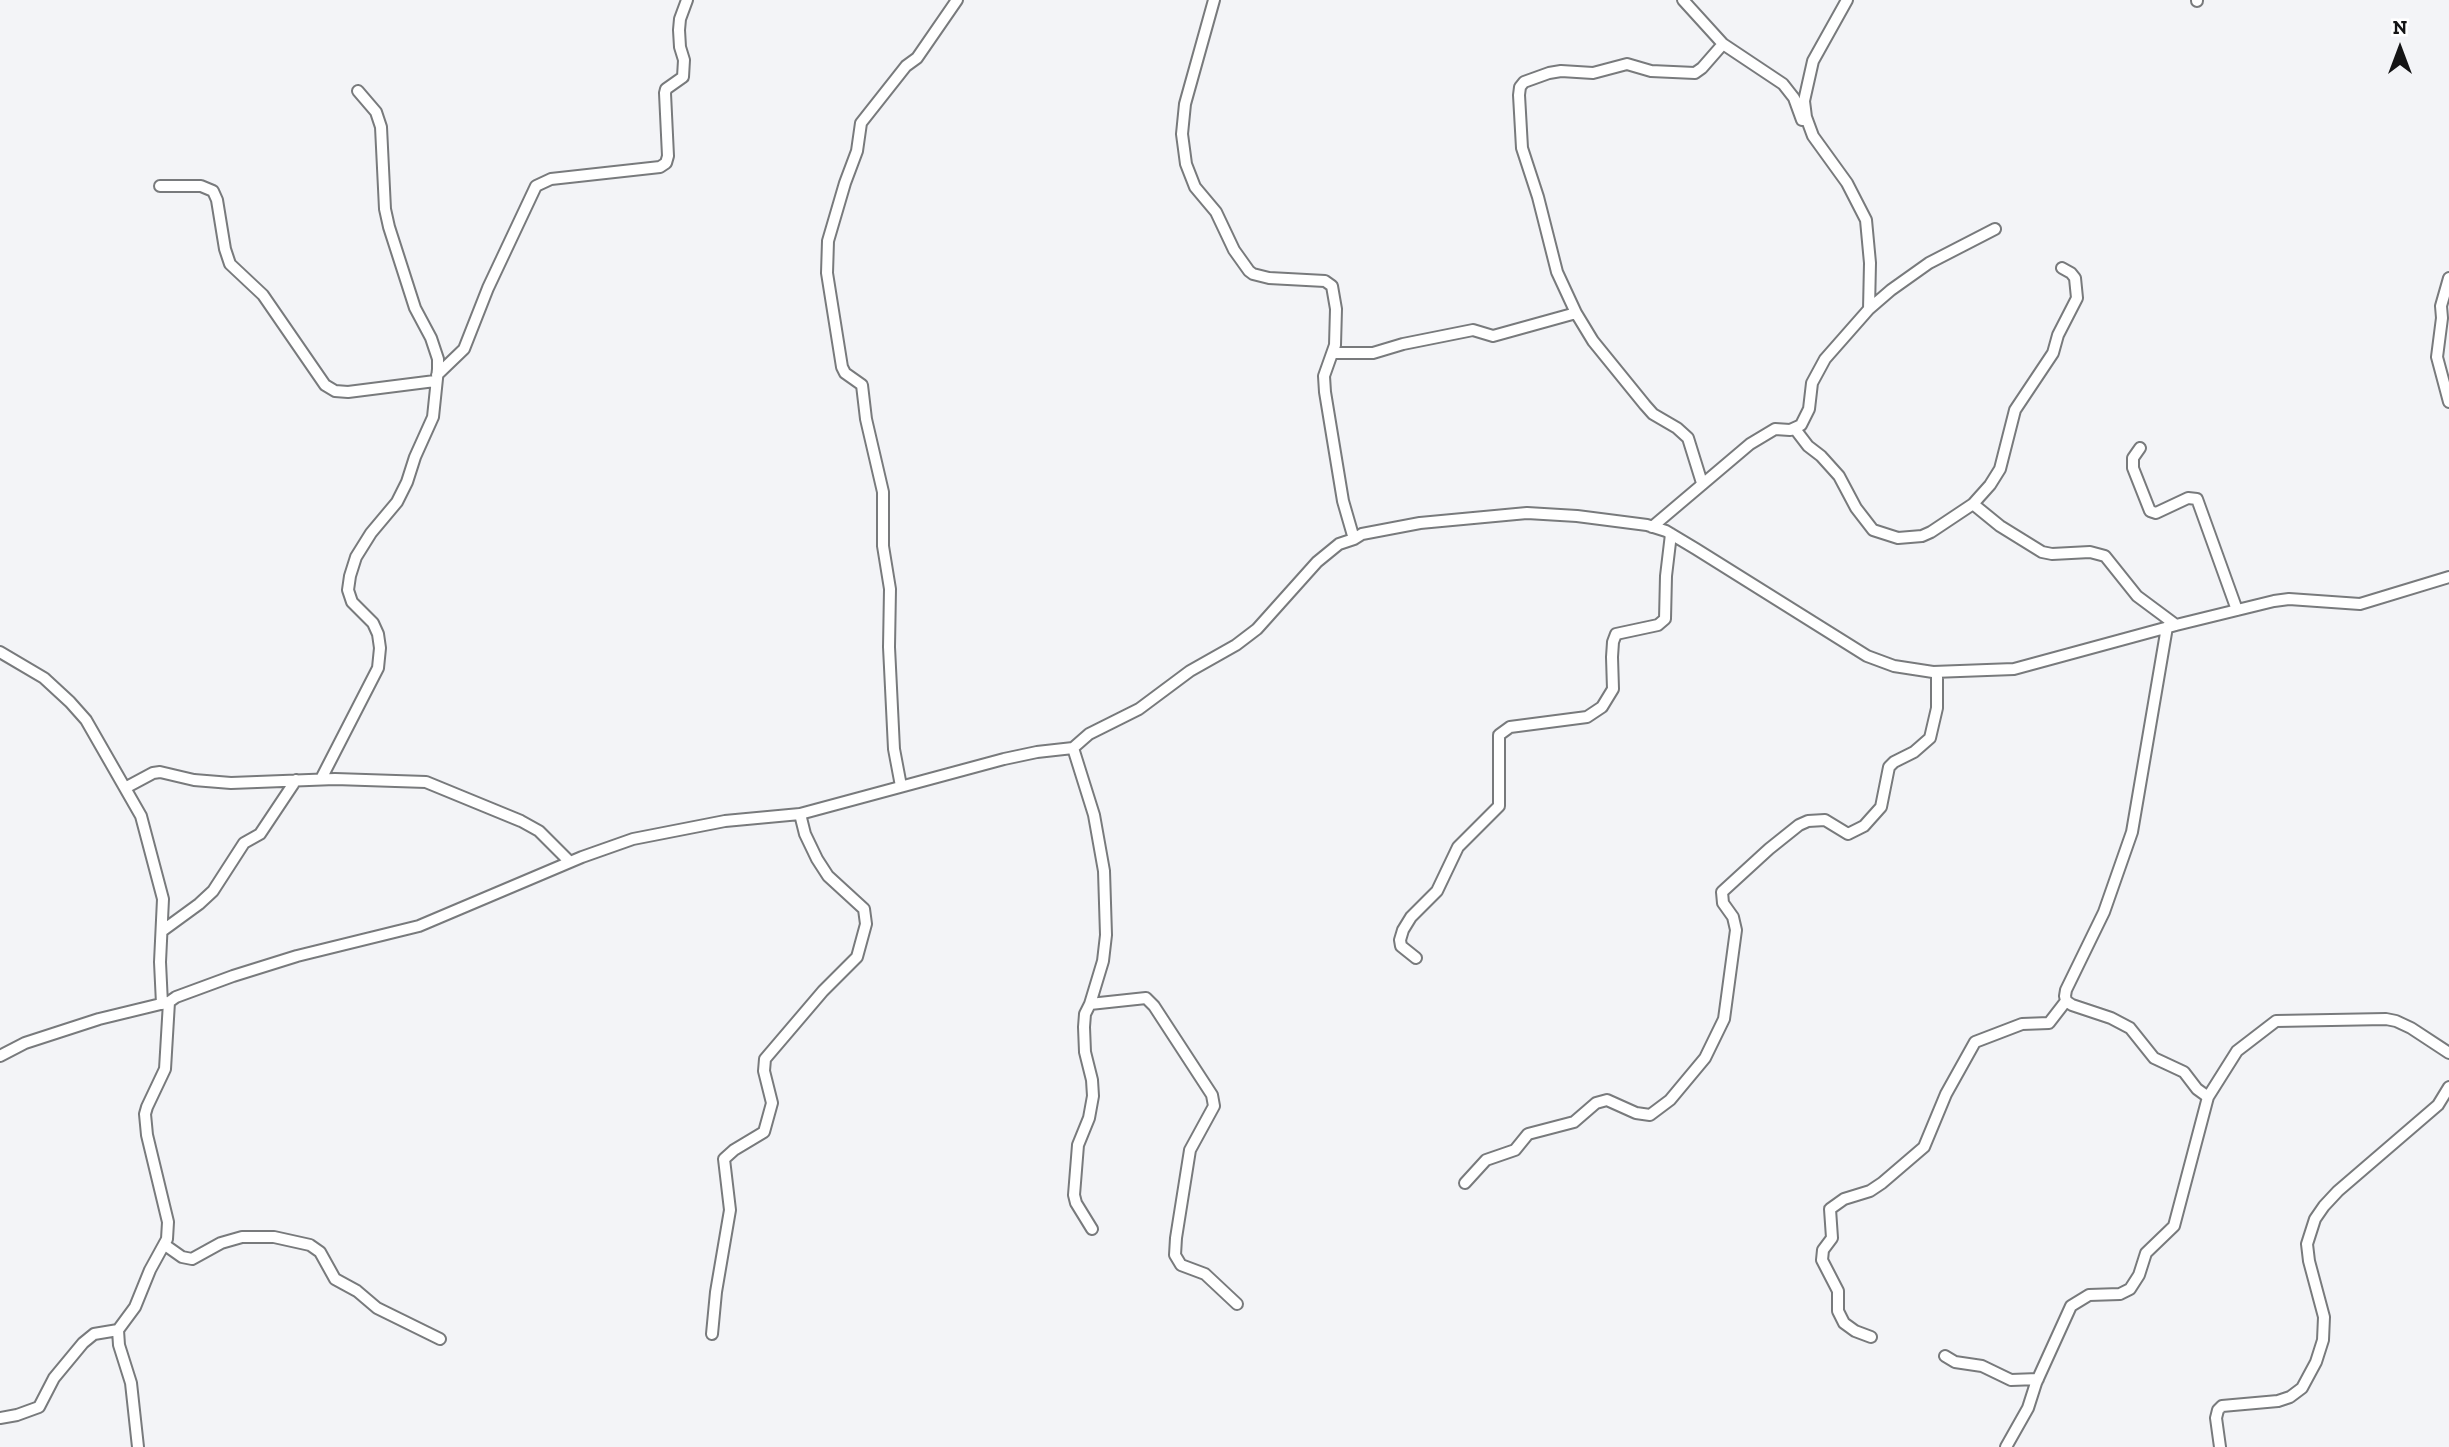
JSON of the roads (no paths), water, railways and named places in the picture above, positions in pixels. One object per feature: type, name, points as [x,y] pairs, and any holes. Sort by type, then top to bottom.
[{"type":"street","points":[[160,186],[201,186],[213,191],[230,264],[263,295],[325,385],[335,391],[348,392],[436,378],[464,349],[536,186],[551,179],[660,167],[666,163],[665,93],[682,78],[684,60],[679,30],[687,0]]},
{"type":"street","points":[[901,786],[894,749],[890,589],[883,546],[883,492],[866,419],[862,385],[845,373],[842,367],[827,273],[828,241],[857,151],[861,123],[906,66],[917,58],[957,0]]},
{"type":"street","points":[[1214,0],[1185,104],[1182,134],[1186,163],[1195,187],[1216,212],[1234,250],[1249,271],[1269,278],[1325,281],[1332,286],[1336,323],[1334,354]]},
{"type":"street","points":[[1683,0],[1723,44],[1788,89],[1803,124],[1847,183],[1866,219],[1870,263],[1869,309]]},
{"type":"street","points":[[1813,136],[1806,117],[1804,100],[1807,79],[1813,61],[1847,0]]},
{"type":"street","points":[[1702,482],[1688,438],[1678,428],[1653,414],[1593,341],[1576,313],[1557,272],[1522,148],[1520,87],[1530,78],[1549,73],[1605,72],[1626,64],[1651,71],[1695,73],[1723,44]]},
{"type":"street","points":[[321,779],[378,668],[378,634],[373,623],[352,601],[348,590],[349,576],[356,557],[371,533],[397,502],[407,482],[433,417],[438,359],[431,338],[415,308],[385,209],[381,127],[376,112],[358,91]]},
{"type":"street","points":[[1790,430],[1801,425],[1806,417],[1812,397],[1812,383],[1825,359],[1869,309],[1929,263],[1995,229]]},
{"type":"street","points":[[1652,527],[1702,482],[1775,429],[1796,429],[1808,446],[1839,476],[1856,509],[1878,533],[1898,538],[1922,536],[1973,504],[2000,469],[2015,410],[2053,354],[2058,335],[2077,298],[2075,278],[2062,268]]},
{"type":"street","points":[[2449,278],[2441,306],[2437,357],[2449,402]]},
{"type":"street","points":[[1354,540],[1343,501],[1325,392],[1324,376],[1328,359],[1334,354],[1373,353],[1473,330],[1493,336],[1576,313]]},
{"type":"street","points":[[2140,448],[2133,458],[2133,468],[2150,511],[2155,513],[2188,498],[2197,499],[2237,610]]},
{"type":"street","points":[[1973,504],[2000,526],[2042,552],[2091,552],[2105,556],[2137,596],[2172,626]]},
{"type":"street","points":[[0,1056],[24,1043],[99,1019],[166,1003],[233,975],[419,926],[570,862],[633,839],[725,821],[800,814],[1004,759],[1073,748],[1088,734],[1139,709],[1190,671],[1236,645],[1257,629],[1317,562],[1339,544],[1354,540],[1362,534],[1420,523],[1527,513],[1577,516],[1652,527],[1671,534],[1867,656],[1894,666],[1937,672],[2014,669],[2172,626],[2289,599],[2360,604],[2449,577]]},
{"type":"street","points":[[1416,958],[1400,943],[1400,936],[1406,924],[1437,891],[1458,847],[1499,806],[1499,735],[1510,727],[1587,717],[1602,706],[1613,688],[1612,657],[1616,634],[1658,625],[1665,619],[1671,534]]},
{"type":"street","points":[[1871,1337],[1844,1323],[1838,1311],[1838,1291],[1822,1260],[1823,1250],[1832,1238],[1830,1209],[1844,1199],[1870,1191],[1924,1147],[1946,1094],[1975,1042],[2022,1024],[2049,1023],[2066,1000],[2066,990],[2104,912],[2132,832],[2172,626]]},
{"type":"street","points":[[0,652],[44,678],[86,720],[141,816],[163,899],[160,962],[166,1003],[165,1069],[145,1114],[147,1135],[168,1222],[165,1245],[150,1270],[135,1307],[118,1330],[119,1345],[131,1383],[138,1447]]},
{"type":"street","points":[[1465,1183],[1486,1160],[1515,1150],[1528,1135],[1574,1122],[1595,1103],[1607,1100],[1636,1113],[1650,1115],[1670,1100],[1704,1058],[1724,1019],[1736,930],[1733,917],[1723,904],[1722,892],[1744,870],[1799,825],[1815,819],[1825,820],[1848,834],[1864,825],[1881,807],[1889,767],[1914,752],[1930,738],[1937,708],[1937,672]]},
{"type":"street","points":[[1073,748],[1094,815],[1104,871],[1106,935],[1103,961],[1085,1014],[1085,1039],[1093,1096],[1089,1118],[1078,1145],[1074,1195],[1092,1229]]},
{"type":"street","points":[[125,788],[160,772],[194,780],[231,783],[321,779],[435,784],[539,831],[570,862]]},
{"type":"street","points":[[162,931],[213,891],[244,843],[260,834],[296,780]]},
{"type":"street","points":[[712,1334],[730,1210],[724,1159],[764,1132],[772,1103],[764,1071],[765,1059],[823,991],[857,957],[866,924],[864,909],[828,876],[817,859],[805,834],[800,814]]},
{"type":"street","points":[[1090,1004],[1146,998],[1154,1006],[1212,1095],[1213,1106],[1190,1150],[1175,1255],[1181,1265],[1205,1274],[1237,1304]]},
{"type":"street","points":[[2066,1000],[2072,1005],[2130,1028],[2154,1058],[2183,1072],[2197,1089],[2208,1097]]},
{"type":"street","points":[[2006,1447],[2028,1408],[2071,1306],[2089,1295],[2120,1294],[2130,1289],[2139,1275],[2146,1253],[2172,1230],[2208,1097],[2237,1051],[2276,1021],[2396,1020],[2449,1053]]},
{"type":"street","points":[[2220,1447],[2216,1418],[2222,1406],[2278,1401],[2290,1397],[2302,1388],[2316,1362],[2323,1340],[2324,1317],[2310,1269],[2307,1244],[2315,1219],[2339,1191],[2438,1105],[2449,1087]]},
{"type":"street","points":[[165,1245],[182,1257],[192,1259],[221,1243],[242,1237],[274,1237],[310,1245],[320,1252],[335,1279],[357,1291],[377,1308],[440,1339]]},
{"type":"street","points":[[0,1418],[39,1407],[54,1378],[83,1343],[94,1334],[118,1330]]},
{"type":"street","points":[[1945,1356],[1955,1362],[1982,1366],[2011,1380],[2038,1379]]}]
